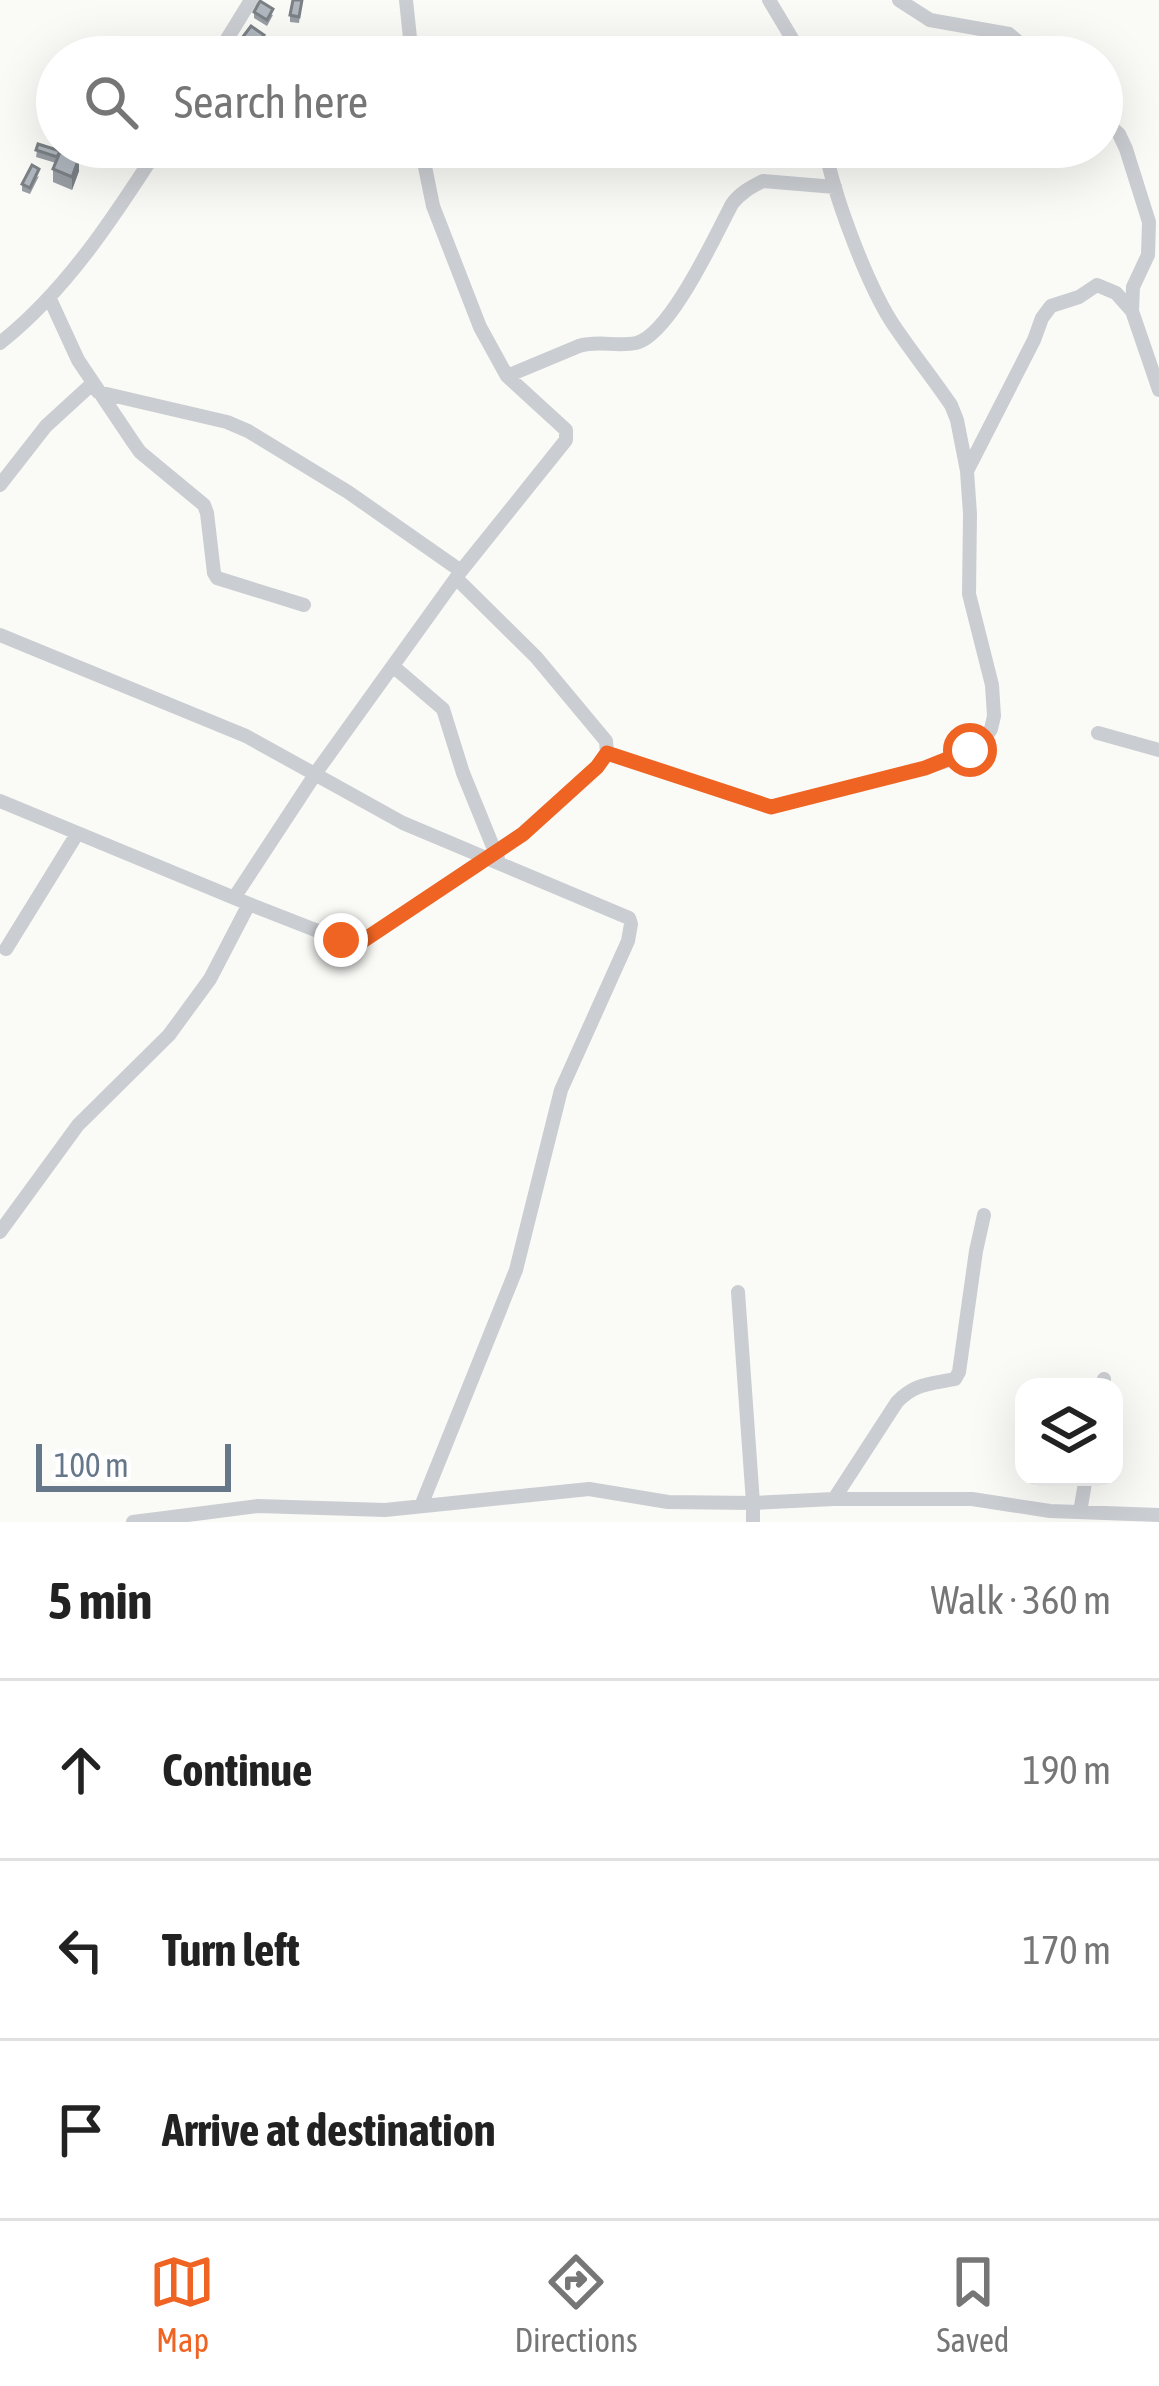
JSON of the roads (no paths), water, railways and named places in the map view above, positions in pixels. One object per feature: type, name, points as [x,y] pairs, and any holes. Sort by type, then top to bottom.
[{"type":"street","points":[[229,36],[251,0]]},
{"type":"street","points":[[406,0],[410,36]]},
{"type":"street","points":[[769,0],[790,36]]},
{"type":"street","points":[[899,0],[930,20],[1012,36]]},
{"type":"street","points":[[1123,143],[1149,222],[1148,254],[1133,287],[1132,311],[1159,390]]},
{"type":"street","points":[[0,343],[49,297],[145,168]]},
{"type":"street","points":[[0,1232],[79,1125],[170,1036],[210,979],[241,901],[316,773],[458,574],[567,435],[507,376],[480,327],[433,206],[425,168]]},
{"type":"street","points":[[607,753],[771,807],[955,758],[983,741],[991,729],[992,685],[969,594],[970,514],[957,420],[878,297],[830,168]]},
{"type":"street","points":[[507,376],[591,342],[628,344],[650,338],[677,305],[732,204],[754,186],[763,182],[835,187]]},
{"type":"street","points":[[967,471],[1051,306],[1097,285],[1115,293],[1132,311]]},
{"type":"street","points":[[49,297],[78,360],[140,452],[204,506],[217,578],[304,605]]},
{"type":"street","points":[[0,485],[46,426],[96,388]]},
{"type":"street","points":[[0,801],[241,901],[341,940],[361,942],[494,858],[607,753],[606,740],[458,574],[348,492],[227,422],[96,388]]},
{"type":"street","points":[[0,635],[246,736],[388,815],[626,916],[631,924],[600,1008],[561,1090],[516,1270],[421,1507]]},
{"type":"street","points":[[394,667],[443,709],[494,858]]},
{"type":"street","points":[[1098,733],[1159,750]]},
{"type":"street","points":[[6,949],[77,834]]},
{"type":"street","points":[[834,1498],[896,1402],[917,1385],[955,1379],[959,1372],[984,1215]]},
{"type":"street","points":[[738,1292],[753,1522]]},
{"type":"street","points":[[1080,1512],[1084,1486]]},
{"type":"street","points":[[133,1522],[258,1506],[421,1507],[590,1489],[668,1502],[972,1499],[1050,1511],[1159,1515]]}]
